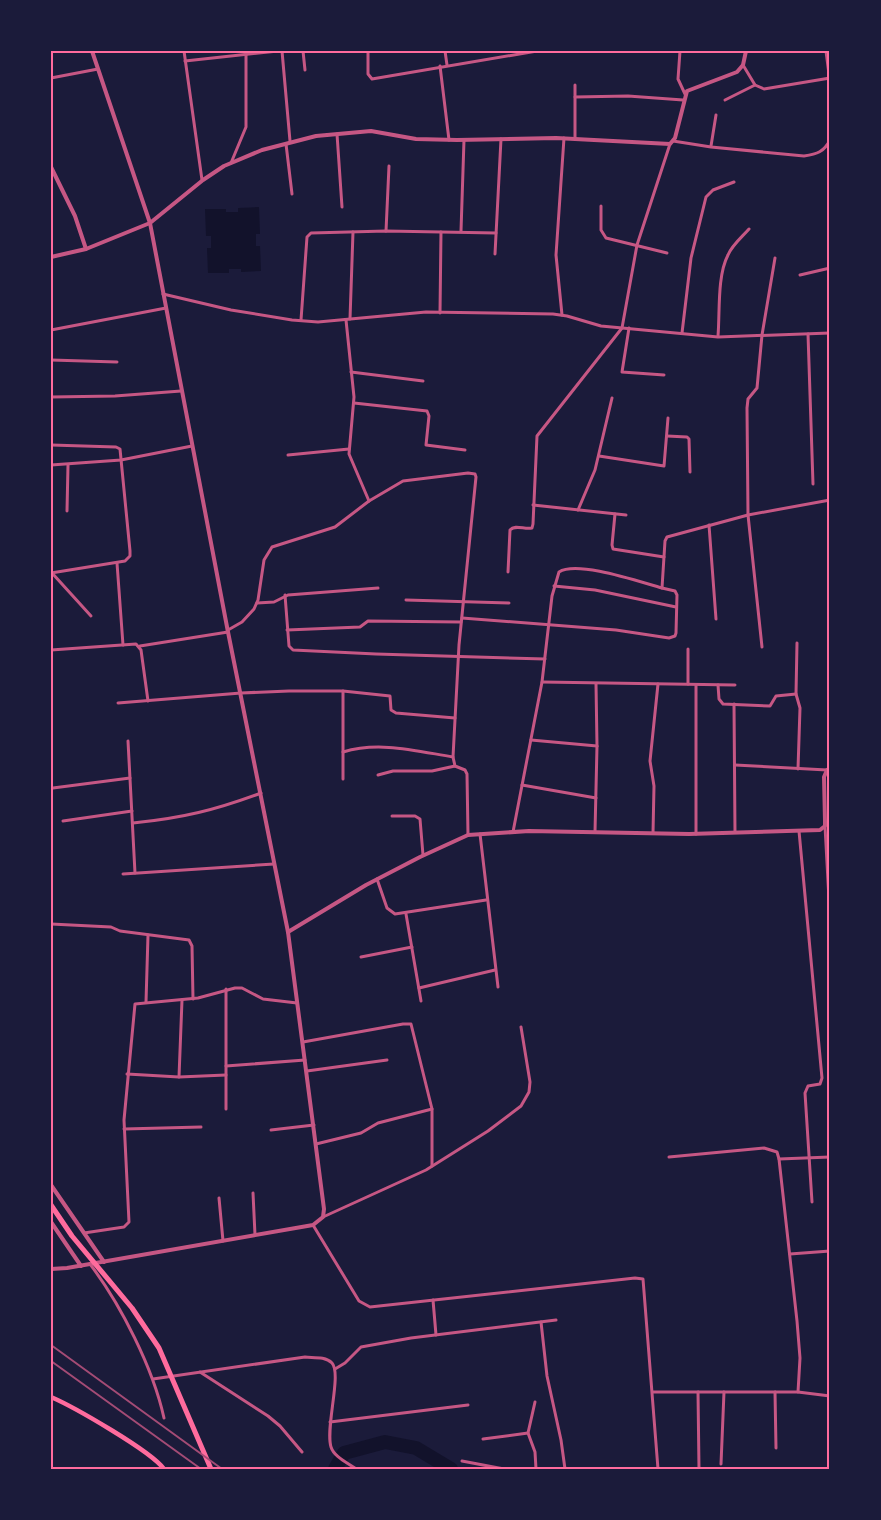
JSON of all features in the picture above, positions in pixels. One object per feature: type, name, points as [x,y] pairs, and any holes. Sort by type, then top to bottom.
[{"type":"highway","points":[[51,1205],[72,1236],[132,1308],[159,1348],[211,1469]]},
{"type":"main road","points":[[51,1397],[148,1454],[164,1469]]},
{"type":"street","points":[[92,51],[150,223],[288,932],[324,1203],[323,1217]]},
{"type":"street","points":[[184,51],[202,180]]},
{"type":"street","points":[[185,61],[280,51],[292,194]]},
{"type":"street","points":[[303,51],[305,70]]},
{"type":"street","points":[[368,51],[368,74],[372,79],[537,51]]},
{"type":"street","points":[[445,51],[447,65]]},
{"type":"street","points":[[680,51],[678,79],[685,94]]},
{"type":"street","points":[[508,572],[510,530],[515,527],[532,528],[537,436],[622,328],[637,245],[685,94],[690,88],[736,73],[743,65],[746,51]]},
{"type":"street","points":[[743,65],[755,85],[768,90],[830,80],[826,51]]},
{"type":"street","points":[[231,163],[246,127],[246,53]]},
{"type":"street","points":[[440,66],[448,140]]},
{"type":"street","points":[[51,78],[98,69]]},
{"type":"street","points":[[575,85],[575,139]]},
{"type":"street","points":[[725,100],[755,85]]},
{"type":"street","points":[[575,97],[628,96],[683,100]]},
{"type":"street","points":[[711,147],[716,115]]},
{"type":"street","points":[[51,257],[86,249],[150,223],[202,180],[231,163],[288,142],[316,136],[371,131],[448,140],[564,138],[671,142],[804,156],[817,154],[824,150],[830,142]]},
{"type":"street","points":[[337,134],[342,207]]},
{"type":"street","points":[[562,315],[556,255],[564,138]]},
{"type":"street","points":[[495,254],[501,139]]},
{"type":"street","points":[[460,232],[464,140]]},
{"type":"street","points":[[387,231],[389,166]]},
{"type":"street","points":[[51,167],[75,216],[86,249]]},
{"type":"street","points":[[682,333],[691,258],[706,197],[713,190],[734,182]]},
{"type":"street","points":[[601,206],[602,235],[606,238],[667,253]]},
{"type":"street","points":[[718,337],[722,275],[725,263],[732,249],[749,230]]},
{"type":"street","points":[[301,320],[308,234],[313,232],[387,231],[496,233]]},
{"type":"street","points":[[353,232],[348,320],[354,403],[349,449],[369,501]]},
{"type":"street","points":[[440,313],[441,232]]},
{"type":"street","points":[[762,647],[748,515],[747,408],[748,399],[758,388],[762,335],[775,258]]},
{"type":"street","points":[[800,275],[830,268]]},
{"type":"street","points":[[163,294],[231,310],[318,322],[440,313],[562,315],[601,326],[718,337],[830,333]]},
{"type":"street","points":[[51,330],[166,308]]},
{"type":"street","points":[[629,328],[622,372],[664,375]]},
{"type":"street","points":[[808,334],[813,484]]},
{"type":"street","points":[[51,360],[117,362]]},
{"type":"street","points":[[351,372],[423,381]]},
{"type":"street","points":[[51,398],[182,391]]},
{"type":"street","points":[[578,510],[599,456],[612,398]]},
{"type":"street","points":[[354,403],[427,411],[429,416],[426,445],[465,450]]},
{"type":"street","points":[[599,456],[663,467],[668,418]]},
{"type":"street","points":[[667,436],[689,439],[690,472]]},
{"type":"street","points":[[51,445],[120,449],[130,551],[128,559],[51,573]]},
{"type":"street","points":[[51,465],[121,460],[192,446]]},
{"type":"street","points":[[288,455],[349,449]]},
{"type":"street","points":[[68,465],[68,511]]},
{"type":"street","points":[[51,651],[136,644],[140,646],[228,631],[249,615],[257,603],[264,560],[272,547],[335,527],[369,501],[403,481],[474,474],[476,477],[455,718],[453,757],[455,766]]},
{"type":"street","points":[[662,588],[667,537],[748,515],[830,500]]},
{"type":"street","points":[[533,505],[626,515]]},
{"type":"street","points":[[615,514],[613,549],[664,557]]},
{"type":"street","points":[[709,525],[716,619]]},
{"type":"street","points":[[117,562],[123,645]]},
{"type":"street","points":[[287,630],[360,627],[368,621],[462,620],[549,624],[616,630],[669,638],[675,636],[676,633],[676,593],[612,574],[571,568],[559,572],[554,586],[549,624],[542,682],[513,832]]},
{"type":"street","points":[[51,573],[91,616]]},
{"type":"street","points":[[554,586],[595,590],[676,607]]},
{"type":"street","points":[[257,603],[274,602],[285,595],[378,588]]},
{"type":"street","points":[[285,595],[289,646],[293,650],[545,659]]},
{"type":"street","points":[[406,600],[510,603]]},
{"type":"street","points":[[797,643],[796,694],[800,708],[798,769]]},
{"type":"street","points":[[140,646],[148,701]]},
{"type":"street","points":[[688,649],[688,684]]},
{"type":"street","points":[[542,682],[735,685]]},
{"type":"street","points":[[595,832],[596,684]]},
{"type":"street","points":[[653,833],[654,786],[650,761],[658,684]]},
{"type":"street","points":[[696,685],[696,834]]},
{"type":"street","points":[[718,685],[720,702],[734,704],[770,706],[776,696],[796,694]]},
{"type":"street","points":[[118,704],[241,693],[342,691],[390,696],[392,710],[396,713],[455,718]]},
{"type":"street","points":[[342,691],[343,779]]},
{"type":"street","points":[[734,704],[735,832]]},
{"type":"street","points":[[531,740],[597,746]]},
{"type":"street","points":[[128,741],[135,873]]},
{"type":"street","points":[[343,752],[381,746],[453,757]]},
{"type":"street","points":[[735,765],[828,770],[824,777],[830,918]]},
{"type":"street","points":[[378,775],[393,771],[432,771],[455,766],[465,770],[467,774],[468,835]]},
{"type":"street","points":[[53,788],[130,778]]},
{"type":"street","points":[[522,785],[596,798]]},
{"type":"street","points":[[133,823],[174,819],[209,811],[261,793]]},
{"type":"street","points":[[63,821],[132,811]]},
{"type":"street","points":[[392,816],[416,816],[420,819],[423,855]]},
{"type":"street","points":[[288,932],[377,879],[468,835],[513,832],[696,834],[820,830],[825,826]]},
{"type":"street","points":[[799,831],[822,1078],[820,1084],[806,1088],[812,1202]]},
{"type":"street","points":[[480,834],[498,987]]},
{"type":"street","points":[[123,874],[276,864]]},
{"type":"street","points":[[377,879],[389,911],[394,914],[406,914],[486,900]]},
{"type":"street","points":[[406,914],[421,1001]]},
{"type":"street","points":[[51,924],[111,927],[120,931],[185,939],[191,943],[193,999]]},
{"type":"street","points":[[146,1002],[148,935]]},
{"type":"street","points":[[361,957],[412,947]]},
{"type":"street","points":[[419,988],[495,970]]},
{"type":"street","points":[[84,1233],[124,1227],[129,1222],[124,1129],[127,1074],[135,1004],[193,999],[242,988],[263,999],[298,1004]]},
{"type":"street","points":[[226,990],[226,1109]]},
{"type":"street","points":[[178,1077],[182,999]]},
{"type":"street","points":[[303,1042],[403,1023],[411,1024],[432,1109],[432,1166]]},
{"type":"street","points":[[51,1269],[81,1266],[313,1226],[323,1217],[432,1166],[509,1116],[526,1099],[530,1082],[521,1027]]},
{"type":"street","points":[[226,1066],[306,1060]]},
{"type":"street","points":[[307,1071],[387,1060]]},
{"type":"street","points":[[127,1074],[178,1077],[226,1075]]},
{"type":"street","points":[[316,1144],[361,1133],[378,1123],[432,1109]]},
{"type":"street","points":[[271,1130],[314,1125]]},
{"type":"street","points":[[124,1129],[201,1127]]},
{"type":"street","points":[[669,1157],[764,1148],[777,1152],[800,1358],[798,1392]]},
{"type":"street","points":[[779,1159],[830,1157]]},
{"type":"street","points":[[51,1185],[104,1262]]},
{"type":"street","points":[[253,1193],[255,1235]]},
{"type":"street","points":[[219,1198],[224,1241]]},
{"type":"street","points":[[51,1222],[81,1266]]},
{"type":"street","points":[[313,1226],[359,1301],[370,1307],[640,1278],[643,1280],[658,1469]]},
{"type":"street","points":[[790,1254],[830,1251]]},
{"type":"street","points":[[90,1264],[111,1295],[153,1378],[164,1418]]},
{"type":"street","points":[[433,1300],[436,1335]]},
{"type":"street","points":[[335,1369],[345,1363],[361,1347],[556,1320]]},
{"type":"street","points":[[542,1322],[547,1376],[565,1469]]},
{"type":"street","points":[[153,1378],[305,1357],[327,1360],[335,1369],[330,1446],[339,1457],[356,1469]]},
{"type":"street","points":[[198,1371],[268,1416],[280,1426],[302,1452]]},
{"type":"street","points":[[653,1392],[798,1392],[830,1396]]},
{"type":"street","points":[[698,1392],[699,1469]]},
{"type":"street","points":[[721,1464],[724,1392]]},
{"type":"street","points":[[774,1392],[776,1448]]},
{"type":"street","points":[[535,1402],[528,1433],[535,1452],[536,1469]]},
{"type":"street","points":[[330,1422],[468,1405]]},
{"type":"street","points":[[483,1439],[528,1433]]},
{"type":"street","points":[[462,1461],[504,1469]]},
{"type":"shaded area","points":[[259,207],[260,234],[256,234],[256,246],[260,246],[261,271],[241,272],[241,269],[229,269],[229,273],[208,273],[207,248],[211,248],[211,236],[206,236],[205,209],[226,209],[226,212],[238,212],[238,208]]},
{"type":"waterway","points":[[335,1469],[344,1453],[385,1442],[416,1448],[451,1469]]},
{"type":"railway","points":[[51,1345],[222,1469]]},
{"type":"railway","points":[[51,1361],[201,1469]]}]
